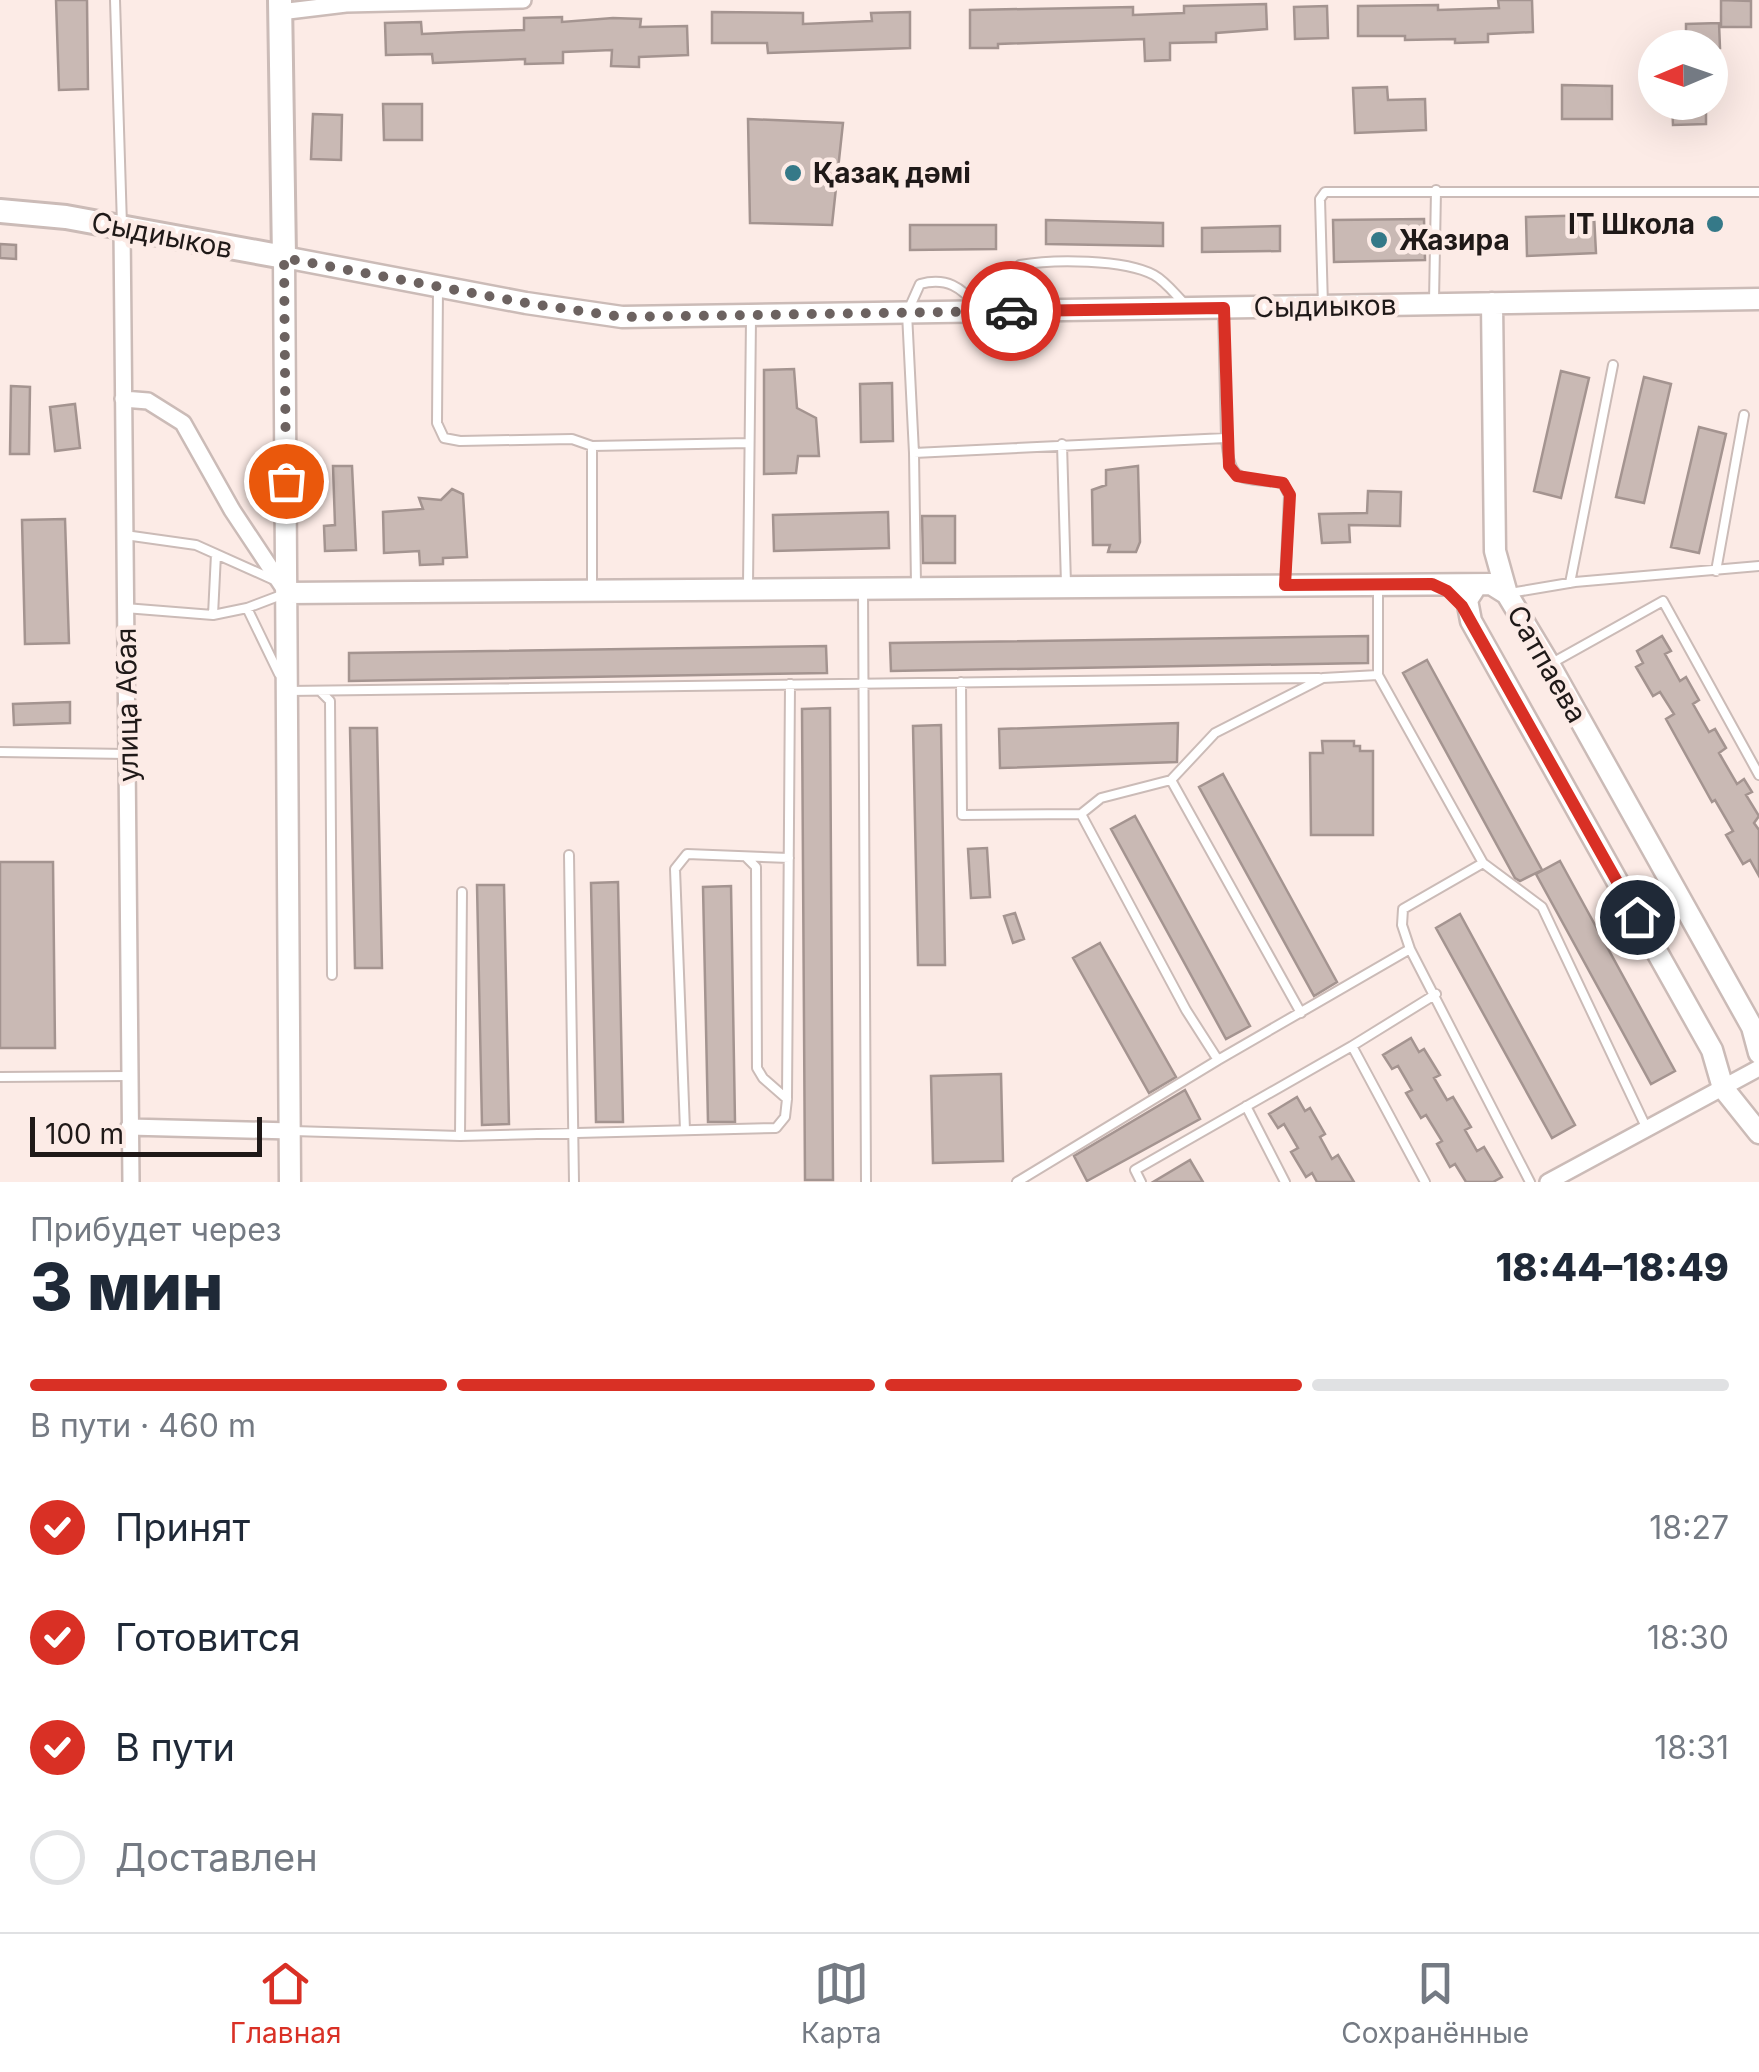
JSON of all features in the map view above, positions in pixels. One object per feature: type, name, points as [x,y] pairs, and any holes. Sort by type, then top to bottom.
[{"type":"main road","points":[[280,6],[284,258]]},
{"type":"main road","name":"Сыдиыков","points":[[0,211],[66,217],[284,258]]},
{"type":"street","points":[[280,6],[523,0]]},
{"type":"street","name":"улица Абая","points":[[122,227],[130,1182]]},
{"type":"street","points":[[284,258],[281,586],[288,691],[290,1182]]},
{"type":"street","name":"Сыдиыков","points":[[284,258],[622,317],[1759,299]]},
{"type":"street","points":[[1492,304],[1495,551],[1506,594]]},
{"type":"street","points":[[123,399],[148,402],[182,423],[281,586]]},
{"type":"street","points":[[281,586],[592,591],[1479,585],[1495,551]]},
{"type":"street","points":[[1432,584],[1456,599],[1471,621]]},
{"type":"street","name":"Сатпаева","points":[[1759,1054],[1752,1027],[1549,664],[1506,594],[1500,588],[1479,585],[1467,600],[1471,621],[1712,1050],[1723,1088],[1759,1133]]},
{"type":"street","points":[[1548,1182],[1759,1068]]},
{"type":"street","points":[[130,1128],[291,1131]]},
{"type":"lane","points":[[115,0],[122,227]]},
{"type":"lane","points":[[1323,306],[1320,199],[1325,192],[1336,189],[1759,192]]},
{"type":"lane","points":[[1434,304],[1436,190]]},
{"type":"lane","points":[[916,588],[907,312],[920,284],[937,280],[962,288],[992,311],[1020,266],[1045,260],[1128,268],[1155,276],[1190,308]]},
{"type":"lane","points":[[438,287],[437,424],[444,438],[572,439],[592,446],[749,443]]},
{"type":"lane","points":[[1224,308],[1229,466],[1237,476],[1283,483],[1290,495],[1285,585]]},
{"type":"lane","points":[[748,590],[751,315]]},
{"type":"lane","points":[[1570,583],[1613,365]]},
{"type":"lane","points":[[1716,571],[1744,416]]},
{"type":"lane","points":[[914,453],[1226,438]]},
{"type":"lane","points":[[1062,444],[1066,587]]},
{"type":"lane","points":[[592,446],[592,591]]},
{"type":"lane","points":[[125,534],[196,545],[281,586]]},
{"type":"lane","points":[[214,615],[216,554]]},
{"type":"lane","points":[[1506,594],[1570,583],[1759,566]]},
{"type":"lane","points":[[1378,585],[1378,676],[1483,864],[1542,907],[1647,1129]]},
{"type":"lane","points":[[126,608],[214,615],[247,608],[281,586]]},
{"type":"lane","points":[[863,589],[866,1182]]},
{"type":"lane","points":[[1549,664],[1663,601],[1759,775]]},
{"type":"lane","points":[[247,608],[288,691],[1378,676]]},
{"type":"lane","points":[[961,682],[962,815],[1082,814],[1101,798],[1170,780],[1214,733],[1323,678]]},
{"type":"lane","points":[[291,1131],[460,1136],[776,1128],[784,1118],[787,1099],[790,684]]},
{"type":"lane","points":[[316,690],[330,700],[332,976]]},
{"type":"lane","points":[[0,752],[127,754]]},
{"type":"lane","points":[[1170,780],[1301,1013]]},
{"type":"lane","points":[[1082,814],[1186,1010],[1218,1060]]},
{"type":"lane","points":[[569,854],[574,1182]]},
{"type":"lane","points":[[685,1130],[675,869],[686,854],[789,858]]},
{"type":"lane","points":[[743,856],[756,867],[757,1068],[787,1099]]},
{"type":"lane","points":[[1483,864],[1403,909],[1402,925],[1410,950],[1530,1182]]},
{"type":"lane","points":[[460,1136],[462,892]]},
{"type":"lane","points":[[1017,1182],[1410,950]]},
{"type":"lane","points":[[1142,1182],[1135,1170],[1436,994]]},
{"type":"lane","points":[[1352,1046],[1425,1182]]},
{"type":"lane","points":[[0,1076],[130,1076]]},
{"type":"lane","points":[[1246,1106],[1286,1182]]},
{"type":"building","points":[[56,0],[87,0],[88,89],[59,90]]},
{"type":"building","points":[[1498,0],[1532,0],[1533,32],[1488,34],[1488,42],[1455,43],[1455,39],[1358,36],[1358,6],[1499,8]]},
{"type":"building","points":[[1721,0],[1751,1],[1751,27],[1721,27]]},
{"type":"building","points":[[1266,4],[1267,29],[1216,33],[1216,42],[1170,43],[1170,60],[1145,61],[1144,39],[970,48],[970,10],[1133,7],[1133,15],[1184,13],[1184,6]]},
{"type":"building","points":[[1327,6],[1328,38],[1295,39],[1294,7]]},
{"type":"building","points":[[712,12],[803,13],[803,24],[872,21],[871,13],[910,12],[910,48],[768,53],[767,43],[712,43]]},
{"type":"building","points":[[562,17],[562,22],[613,18],[641,19],[640,27],[687,26],[688,55],[639,57],[639,67],[611,66],[612,50],[563,52],[563,63],[525,64],[525,59],[433,63],[432,54],[386,55],[385,23],[421,22],[422,34],[524,30],[524,18]]},
{"type":"building","points":[[1719,23],[1719,30],[1686,30],[1686,24]]},
{"type":"building","points":[[1562,85],[1612,86],[1612,119],[1562,119]]},
{"type":"building","points":[[1387,87],[1388,100],[1425,99],[1426,130],[1355,133],[1353,88]]},
{"type":"building","points":[[383,104],[422,104],[422,140],[384,140]]},
{"type":"building","points":[[313,114],[342,115],[341,160],[311,159]]},
{"type":"building","name":"Қазақ дәмі","points":[[748,119],[843,123],[832,225],[750,223]]},
{"type":"building","points":[[1673,120],[1706,120],[1706,124],[1673,125]]},
{"type":"building","points":[[1594,215],[1596,253],[1527,256],[1526,217]]},
{"type":"building","name":"Жазира","points":[[1424,219],[1425,260],[1334,262],[1333,220]]},
{"type":"building","points":[[1046,220],[1163,223],[1163,246],[1046,244]]},
{"type":"building","points":[[910,225],[996,225],[996,249],[910,250]]},
{"type":"building","points":[[1280,226],[1280,251],[1202,252],[1202,228]]},
{"type":"building","points":[[0,244],[16,245],[16,259],[0,258]]},
{"type":"building","points":[[794,369],[797,408],[816,418],[819,456],[798,456],[796,473],[764,474],[764,370]]},
{"type":"building","points":[[1561,371],[1589,378],[1561,498],[1534,491]]},
{"type":"building","points":[[1644,377],[1671,384],[1644,503],[1616,497]]},
{"type":"building","points":[[892,383],[893,441],[861,442],[860,384]]},
{"type":"building","points":[[11,386],[30,387],[29,454],[10,454]]},
{"type":"building","points":[[75,404],[80,448],[55,451],[50,407]]},
{"type":"building","points":[[1699,427],[1726,434],[1699,553],[1671,547]]},
{"type":"building","points":[[333,466],[352,466],[356,550],[325,551],[324,526],[335,525]]},
{"type":"building","points":[[1138,466],[1140,542],[1136,552],[1108,552],[1110,545],[1093,545],[1092,490],[1106,485],[1106,470]]},
{"type":"building","points":[[452,489],[463,494],[467,557],[443,558],[443,564],[420,565],[419,551],[384,553],[383,512],[423,509],[419,498],[441,500]]},
{"type":"building","points":[[1368,491],[1401,492],[1400,526],[1349,525],[1350,542],[1322,543],[1319,514],[1367,513]]},
{"type":"building","points":[[888,512],[889,548],[774,551],[773,515]]},
{"type":"building","points":[[922,516],[955,516],[955,563],[923,563]]},
{"type":"building","points":[[65,519],[69,643],[25,644],[22,520]]},
{"type":"building","points":[[1368,636],[1368,663],[891,671],[890,643]]},
{"type":"building","points":[[1662,636],[1671,651],[1665,654],[1680,681],[1686,677],[1699,700],[1693,704],[1709,732],[1715,729],[1726,748],[1719,753],[1737,784],[1744,779],[1752,792],[1746,795],[1759,816],[1754,823],[1759,830],[1759,876],[1750,860],[1743,864],[1726,835],[1733,831],[1715,800],[1712,802],[1666,719],[1674,714],[1660,692],[1653,696],[1636,667],[1643,663],[1637,651]]},
{"type":"building","points":[[826,646],[827,673],[349,681],[349,653]]},
{"type":"building","points":[[1427,660],[1542,870],[1520,881],[1403,673]]},
{"type":"building","points":[[70,702],[70,723],[14,725],[13,704]]},
{"type":"building","points":[[830,708],[833,1180],[805,1180],[802,709]]},
{"type":"building","points":[[1178,723],[1177,762],[1000,768],[999,729]]},
{"type":"building","points":[[941,725],[945,965],[918,965],[913,726]]},
{"type":"building","points":[[350,728],[377,728],[382,968],[355,968]]},
{"type":"building","points":[[1322,741],[1354,741],[1360,751],[1373,751],[1373,835],[1311,835],[1310,753],[1323,753]]},
{"type":"building","points":[[1223,774],[1337,982],[1314,996],[1199,787]]},
{"type":"building","points":[[1135,816],[1250,1026],[1226,1039],[1111,829]]},
{"type":"building","points":[[987,848],[990,897],[971,898],[968,849]]},
{"type":"building","points":[[1560,861],[1675,1071],[1651,1084],[1536,874]]},
{"type":"building","points":[[0,862],[53,862],[55,1048],[0,1048]]},
{"type":"building","points":[[618,882],[623,1122],[596,1122],[591,883]]},
{"type":"building","points":[[477,885],[504,885],[509,1124],[482,1125]]},
{"type":"building","points":[[731,886],[735,1122],[708,1122],[703,887]]},
{"type":"building","points":[[1015,913],[1024,939],[1013,943],[1004,916]]},
{"type":"building","points":[[1460,914],[1575,1125],[1552,1138],[1436,928]]},
{"type":"building","points":[[1100,943],[1176,1077],[1149,1093],[1073,958]]},
{"type":"building","points":[[1411,1038],[1419,1052],[1424,1049],[1440,1075],[1434,1078],[1447,1100],[1453,1097],[1471,1127],[1465,1130],[1477,1151],[1484,1147],[1502,1177],[1493,1182],[1466,1182],[1455,1164],[1450,1167],[1437,1144],[1442,1141],[1406,1093],[1412,1090],[1398,1066],[1392,1069],[1383,1055]]},
{"type":"building","points":[[1001,1074],[1003,1161],[933,1163],[931,1076]]},
{"type":"building","points":[[1185,1090],[1200,1119],[1087,1181],[1074,1156]]},
{"type":"building","points":[[1297,1097],[1305,1111],[1310,1108],[1325,1134],[1320,1137],[1332,1159],[1338,1155],[1354,1182],[1317,1182],[1312,1173],[1306,1177],[1291,1152],[1298,1148],[1284,1124],[1278,1128],[1269,1114]]},
{"type":"building","points":[[1190,1160],[1203,1182],[1153,1182]]},
{"type":"way so far","points":[[286,481],[284,258],[622,317],[1011,311]]},
{"type":"place","name":"Қазақ дәмі","points":[[793,173]]},
{"type":"place","name":"IT Школа","points":[[1715,224]]},
{"type":"place","name":"Жазира","points":[[1379,240]]},
{"type":"route","points":[[1011,311],[1224,308],[1229,466],[1237,476],[1283,483],[1290,495],[1285,585],[1432,584],[1447,591],[1462,606],[1637,917]]}]
